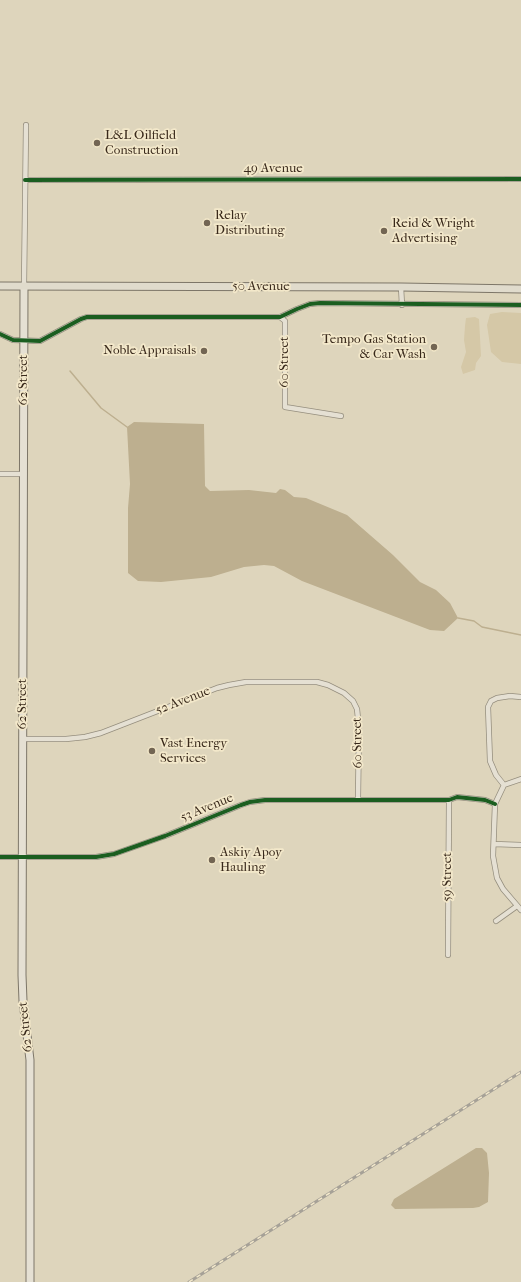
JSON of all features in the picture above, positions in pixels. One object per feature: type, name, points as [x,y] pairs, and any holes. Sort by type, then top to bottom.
[{"type":"main road","name":"50 Avenue","points":[[0,286],[401,287],[521,289]]},
{"type":"main road","name":"62 Street","points":[[24,286],[22,975],[23,1001],[30,1060],[30,1282]]},
{"type":"street","name":"62 Street","points":[[24,286],[26,125]]},
{"type":"street","name":"49 Avenue","points":[[25,180],[521,179]]},
{"type":"street","points":[[401,287],[402,305]]},
{"type":"street","points":[[0,334],[13,340],[40,341],[81,319],[88,317],[280,317],[310,304],[320,303],[402,305],[521,304]]},
{"type":"street","name":"60 Street","points":[[280,317],[285,321],[285,408],[341,416]]},
{"type":"street","points":[[0,474],[24,474]]},
{"type":"street","name":"52 Avenue","points":[[23,739],[66,739],[85,737],[101,733],[218,688],[246,682],[317,682],[328,685],[344,693]]},
{"type":"street","name":"60 Street","points":[[344,693],[353,701],[357,709],[359,728],[358,799]]},
{"type":"street","points":[[504,785],[496,775],[490,761],[488,707],[491,701],[497,698],[510,696],[521,697]]},
{"type":"street","points":[[496,921],[519,908],[503,889],[497,878],[494,863],[495,804],[504,785],[521,779]]},
{"type":"street","name":"53 Avenue","points":[[0,857],[96,857],[114,854],[165,836],[250,802],[265,800],[449,800],[457,797],[485,800],[495,804]]},
{"type":"street","name":"59 Street","points":[[448,955],[449,800]]},
{"type":"street","points":[[494,844],[521,845]]},
{"type":"shaded area","points":[[502,312],[521,313],[521,364],[502,362],[491,352],[487,325],[490,314]]},
{"type":"shaded area","points":[[475,317],[479,319],[481,356],[476,363],[475,370],[463,374],[461,367],[466,352],[464,340],[466,318]]},
{"type":"shaded area","points":[[134,422],[204,424],[205,486],[210,491],[249,490],[276,493],[280,489],[285,490],[294,497],[306,498],[347,515],[393,555],[420,582],[436,590],[450,603],[458,618],[444,631],[430,630],[302,581],[274,566],[264,565],[244,567],[211,577],[161,582],[138,581],[128,573],[128,508],[130,484],[127,427]]},
{"type":"shaded area","points":[[476,1148],[482,1148],[487,1153],[489,1173],[488,1202],[479,1207],[473,1208],[395,1209],[391,1205],[394,1199]]},
{"type":"waterway","points":[[70,371],[101,408],[127,427]]},
{"type":"waterway","points":[[458,618],[474,621],[482,627],[521,635]]},
{"type":"railway","points":[[189,1282],[521,1072]]},
{"type":"cycle path","points":[[25,180],[521,179]]},
{"type":"cycle path","points":[[0,334],[13,340],[40,341],[87,317],[280,317],[310,304],[320,303],[521,305]]},
{"type":"cycle path","points":[[0,857],[96,857],[114,854],[165,836],[241,805],[265,800],[449,800],[457,797],[485,800],[495,804]]},
{"type":"place","name":"L&L Oilfield Construction","points":[[97,143]]},
{"type":"place","name":"Relay Distributing","points":[[207,223]]},
{"type":"place","name":"Reid & Wright Advertising","points":[[384,231]]},
{"type":"place","name":"Tempo Gas Station & Car Wash","points":[[434,347]]},
{"type":"place","name":"Noble Appraisals","points":[[204,351]]},
{"type":"place","name":"Vast Energy Services","points":[[152,751]]},
{"type":"place","name":"Askiy Apoy Hauling","points":[[212,860]]}]
